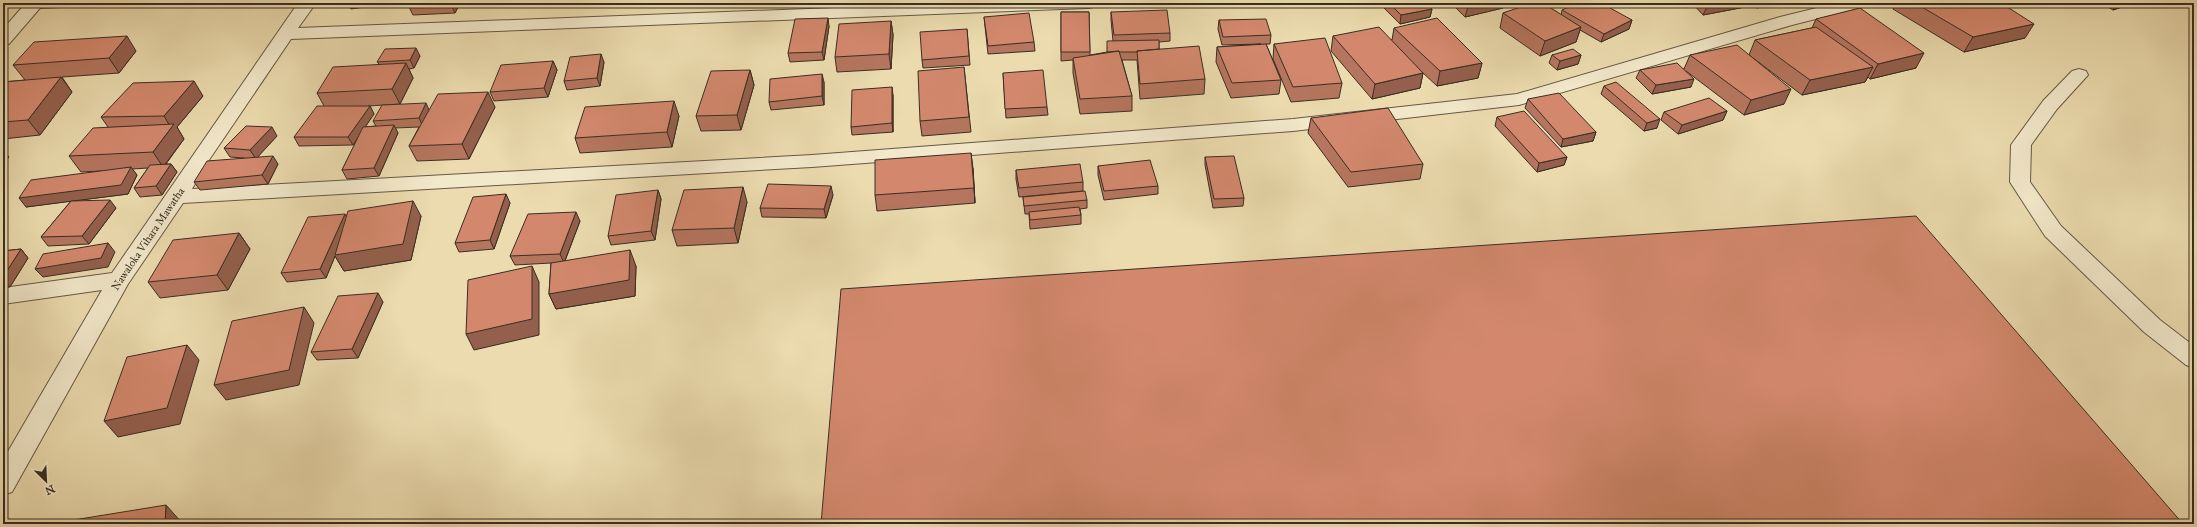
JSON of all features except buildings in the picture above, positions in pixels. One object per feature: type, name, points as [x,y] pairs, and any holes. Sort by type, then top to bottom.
[{"type":"street","points":[[3,40],[34,3],[54,3]]},
{"type":"street","name":"Nawaloka Vihara Mawatha","points":[[6,473],[119,280],[177,197],[200,160],[307,3]]},
{"type":"street","points":[[286,34],[685,20],[1088,3]]},
{"type":"street","points":[[177,197],[812,161],[1293,125],[1495,102],[1519,99],[1786,21],[1857,3]]},
{"type":"street","points":[[2079,75],[2050,105],[2021,145],[2020,182],[2053,231],[2152,326],[2194,359]]},
{"type":"street","points":[[3,296],[119,280]]}]
